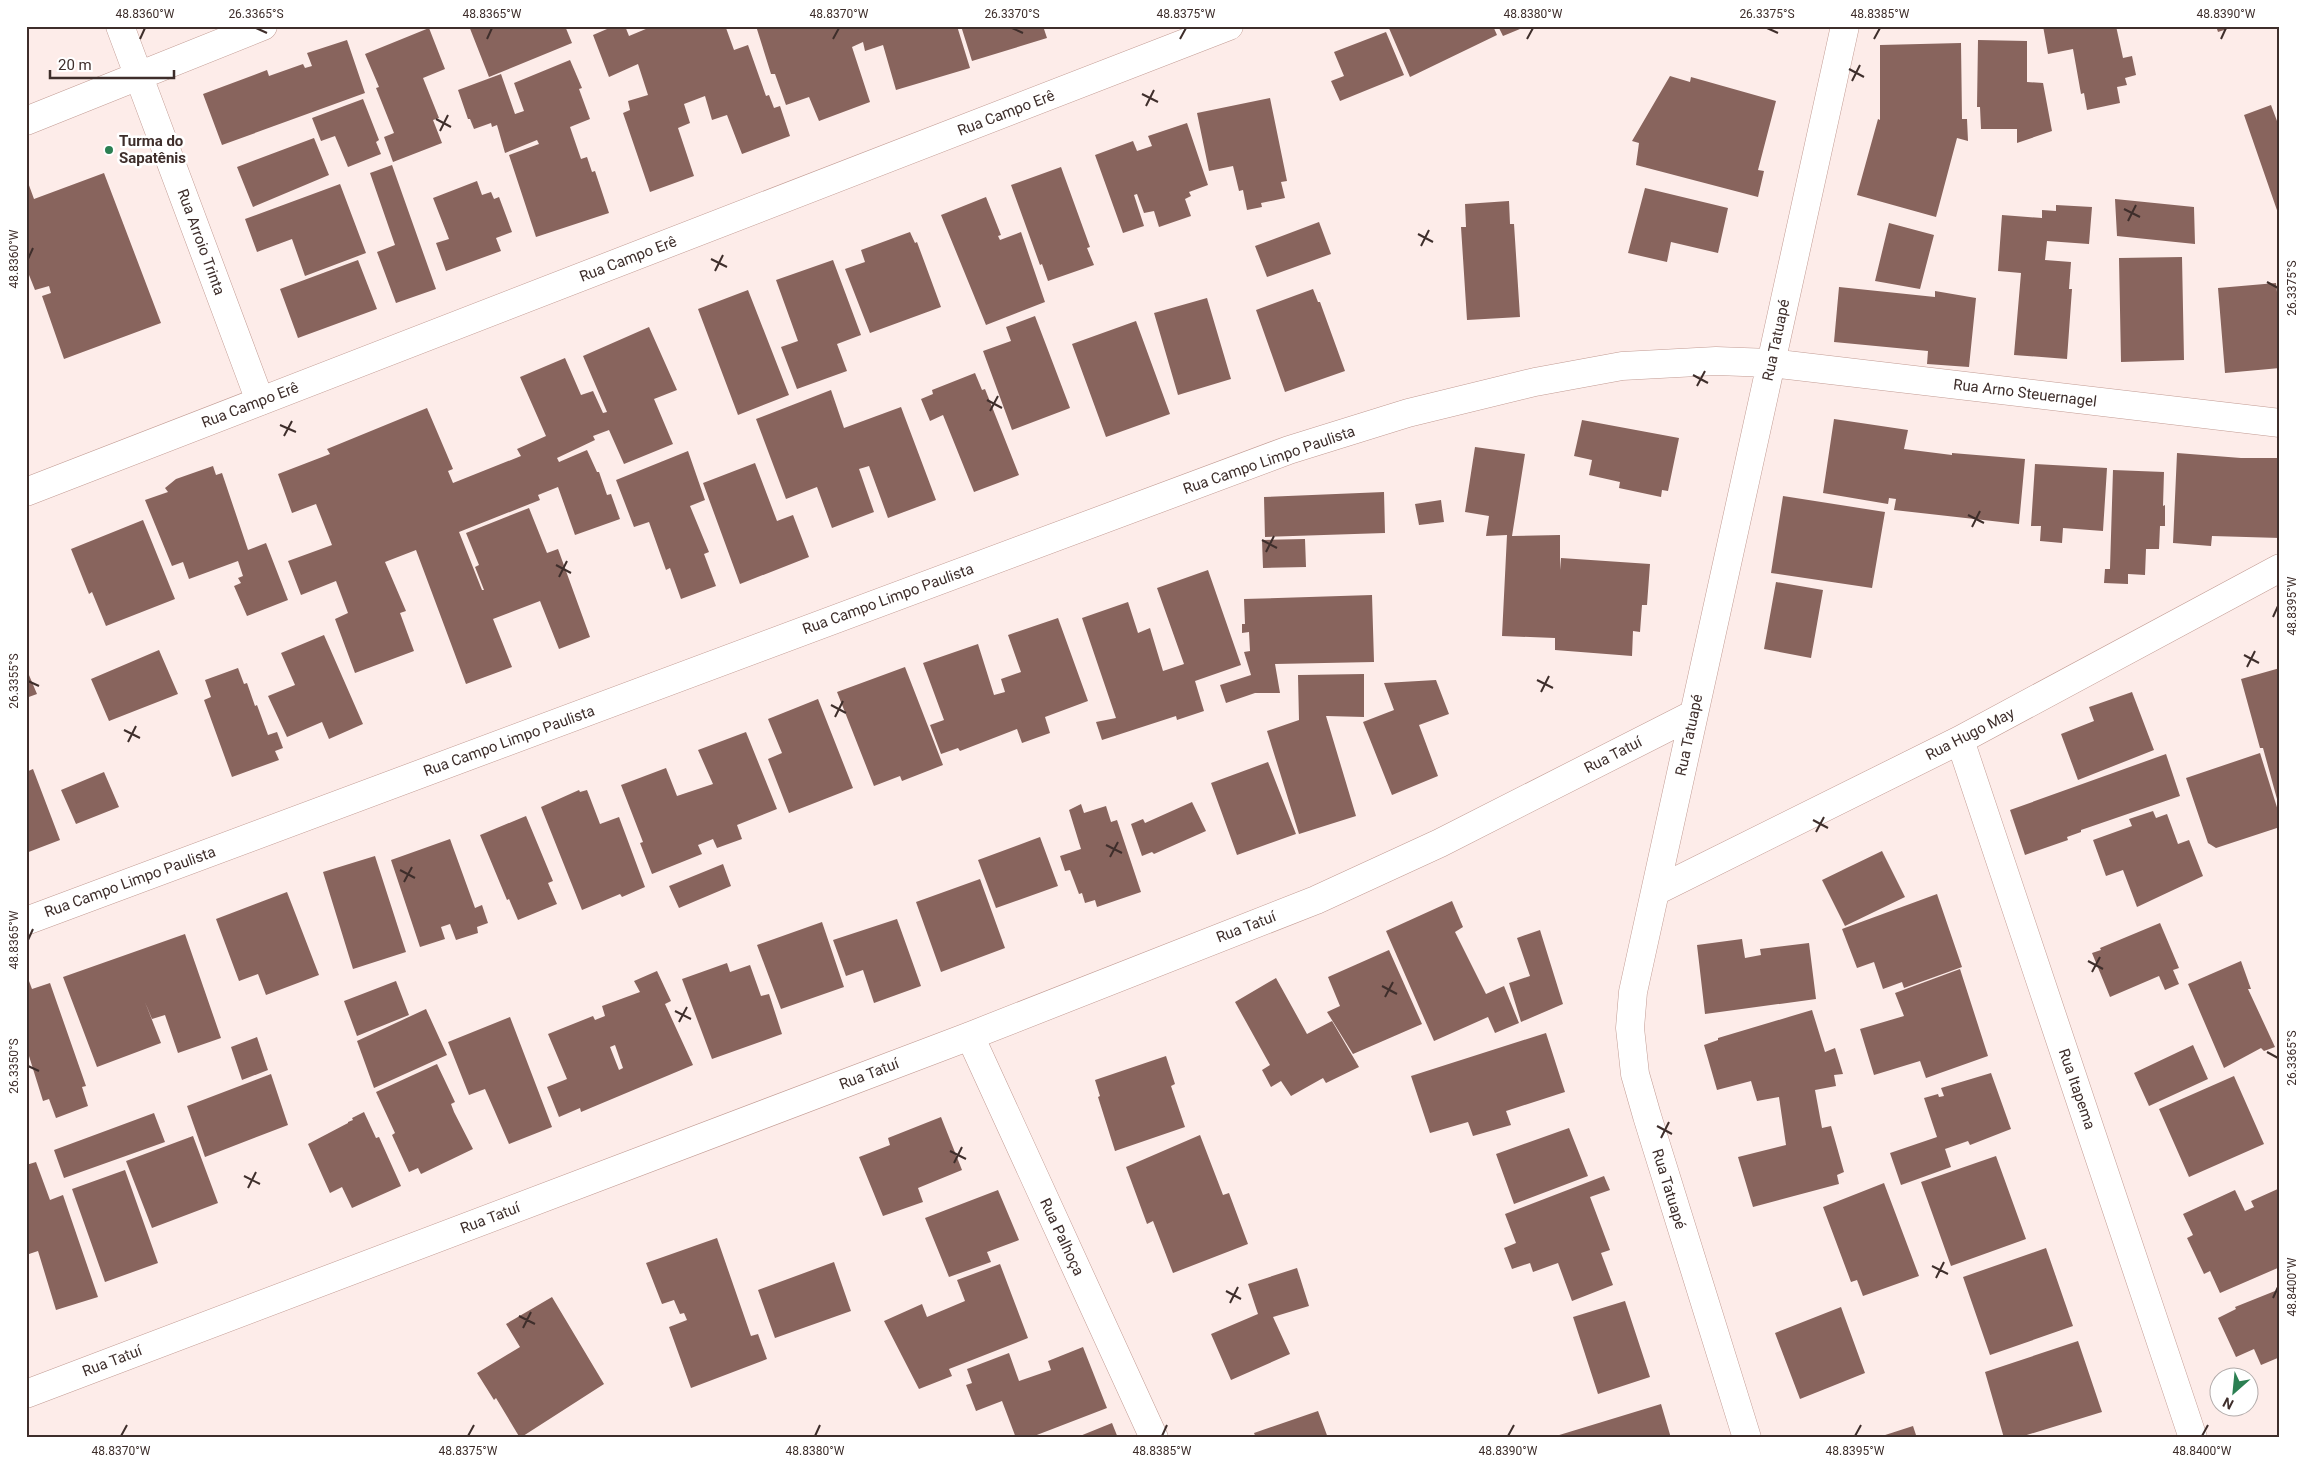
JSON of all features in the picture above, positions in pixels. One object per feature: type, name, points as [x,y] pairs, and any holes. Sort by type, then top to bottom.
[{"type":"street","name":"Rua Arroio Trinta","points":[[120,26],[260,401]]},
{"type":"street","points":[[26,121],[263,26]]},
{"type":"street","name":"Rua Campo Erê","points":[[26,492],[1229,26]]},
{"type":"street","name":"Rua Tatuapé","points":[[1747,1438],[1635,1074],[1630,1028],[1633,992],[1845,26]]},
{"type":"street","name":"Rua Campo Limpo Paulista","points":[[26,921],[1289,450],[1408,414],[1498,391],[1535,382],[1622,366],[1716,361],[1771,364]]},
{"type":"street","name":"Rua Arno Steuernagel","points":[[1771,364],[2280,424]]},
{"type":"street","name":"Rua Hugo May","points":[[1656,890],[1960,740],[2280,568]]},
{"type":"street","name":"Rua Tatuí","points":[[26,1394],[970,1036],[1316,900],[1440,843],[1694,714]]},
{"type":"street","name":"Rua Itapema","points":[[1960,740],[2193,1438]]},
{"type":"street","name":"Rua Palhoça","points":[[970,1036],[1154,1438]]},
{"type":"building","points":[[469,26],[565,26],[572,43],[489,77]]},
{"type":"building","points":[[614,26],[625,26],[629,36],[653,26],[730,26],[726,28],[734,50],[748,45],[766,96],[769,95],[774,108],[780,106],[790,136],[742,154],[727,115],[712,120],[705,96],[684,104],[690,123],[678,128],[694,176],[650,192],[623,113],[630,110],[628,101],[648,95],[638,64],[609,77],[593,35]]},
{"type":"building","points":[[756,26],[957,26],[970,68],[896,90],[883,45],[865,51],[863,42],[852,47],[870,102],[819,121],[809,97],[786,105],[775,74],[771,74]]},
{"type":"building","points":[[961,26],[1043,26],[1047,38],[972,61]]},
{"type":"building","points":[[1388,26],[1493,26],[1497,35],[1410,77]]},
{"type":"building","points":[[1498,26],[1527,26],[1503,36]]},
{"type":"building","points":[[2043,26],[2116,26],[2123,58],[2132,56],[2136,75],[2125,78],[2127,85],[2117,87],[2120,103],[2087,110],[2084,93],[2081,94],[2073,49],[2048,54]]},
{"type":"building","points":[[2216,26],[2232,26],[2233,27],[2218,32]]},
{"type":"building","points":[[429,28],[445,69],[423,78],[439,118],[433,120],[442,143],[393,162],[384,137],[394,133],[376,88],[379,87],[365,54]]},
{"type":"building","points":[[1386,32],[1404,75],[1340,101],[1331,81],[1344,76],[1334,52]]},
{"type":"building","points":[[347,40],[365,93],[222,145],[203,94],[267,70],[269,76],[303,64],[305,68],[312,66],[307,53]]},
{"type":"building","points":[[1978,40],[2027,41],[2027,82],[2043,83],[2052,131],[2017,143],[2017,129],[1981,129],[1980,107],[1977,107]]},
{"type":"building","points":[[1961,43],[1962,119],[1967,119],[1968,141],[1957,138],[1936,217],[1857,195],[1878,119],[1880,120],[1880,45]]},
{"type":"building","points":[[570,60],[582,88],[579,89],[590,119],[570,127],[581,159],[587,157],[592,172],[595,171],[609,213],[536,237],[509,155],[539,144],[537,140],[505,153],[497,125],[492,127],[491,123],[474,129],[470,119],[468,119],[458,90],[501,74],[515,114],[524,111],[514,83]]},
{"type":"building","points":[[1670,76],[1690,82],[1691,77],[1776,101],[1758,170],[1764,171],[1758,197],[1636,165],[1639,143],[1632,141]]},
{"type":"building","points":[[1270,98],[1287,181],[1281,182],[1285,198],[1261,203],[1262,207],[1247,210],[1243,190],[1239,191],[1233,166],[1209,171],[1197,113]]},
{"type":"building","points":[[363,99],[379,140],[376,142],[381,154],[348,167],[335,136],[321,141],[312,118]]},
{"type":"building","points":[[2271,105],[2280,129],[2279,216],[2244,115]]},
{"type":"building","points":[[1187,123],[1208,185],[1189,192],[1191,196],[1185,199],[1191,216],[1159,227],[1154,211],[1144,213],[1137,194],[1134,195],[1144,226],[1123,233],[1095,155],[1133,141],[1137,151],[1152,146],[1148,136]]},
{"type":"building","points":[[314,138],[329,175],[253,207],[237,167]]},
{"type":"building","points":[[392,165],[436,289],[396,303],[377,252],[395,245],[370,173]]},
{"type":"building","points":[[1061,167],[1090,247],[1087,248],[1094,265],[1048,281],[1042,264],[1040,265],[1011,185]]},
{"type":"building","points":[[104,173],[161,323],[64,359],[42,296],[51,293],[49,286],[35,290],[29,275],[26,276],[26,177],[34,199]]},
{"type":"building","points":[[477,181],[482,195],[491,192],[494,199],[499,197],[512,232],[496,238],[501,251],[446,271],[436,243],[449,239],[433,198]]},
{"type":"building","points":[[340,184],[366,253],[305,276],[292,239],[257,252],[245,219]]},
{"type":"building","points":[[1645,188],[1728,208],[1718,253],[1671,242],[1667,262],[1628,253]]},
{"type":"building","points":[[986,197],[1001,235],[998,236],[1000,240],[1021,232],[1045,302],[986,325],[941,215]]},
{"type":"building","points":[[2115,199],[2194,207],[2195,244],[2117,236]]},
{"type":"building","points":[[1509,201],[1510,224],[1514,224],[1520,317],[1467,320],[1461,227],[1466,227],[1465,204]]},
{"type":"building","points":[[2056,205],[2092,207],[2089,244],[2047,241],[2045,260],[2071,262],[2069,289],[2072,289],[2067,359],[2014,355],[2021,273],[1998,271],[2002,215],[2042,218],[2042,210],[2056,211]]},
{"type":"building","points":[[1319,222],[1331,254],[1267,277],[1255,246]]},
{"type":"building","points":[[1889,223],[1934,235],[1920,289],[1875,281]]},
{"type":"building","points":[[910,232],[915,243],[917,242],[941,307],[870,333],[845,269],[865,262],[861,250]]},
{"type":"building","points":[[2182,257],[2184,360],[2121,362],[2119,258]]},
{"type":"building","points":[[358,260],[377,309],[298,338],[280,289]]},
{"type":"building","points":[[833,260],[861,335],[837,344],[847,371],[797,389],[781,347],[798,341],[776,280]]},
{"type":"building","points":[[2276,283],[2280,319],[2280,368],[2225,373],[2218,288]]},
{"type":"building","points":[[1839,287],[1935,297],[1935,291],[1976,298],[1969,367],[1927,364],[1928,351],[1834,342]]},
{"type":"building","points":[[1313,289],[1318,302],[1320,302],[1345,371],[1285,392],[1256,310]]},
{"type":"building","points":[[748,290],[789,395],[738,415],[698,309]]},
{"type":"building","points":[[1207,298],[1231,379],[1178,395],[1154,313]]},
{"type":"building","points":[[1035,316],[1070,408],[1012,430],[983,351],[1011,341],[1006,327]]},
{"type":"building","points":[[1136,321],[1170,414],[1106,437],[1072,344]]},
{"type":"building","points":[[649,327],[677,390],[654,399],[673,444],[624,464],[609,430],[593,436],[595,440],[557,458],[559,462],[587,450],[597,472],[599,472],[607,495],[611,494],[620,519],[575,535],[558,487],[538,495],[540,500],[459,532],[482,590],[484,590],[475,567],[479,565],[466,533],[529,508],[547,553],[558,549],[590,637],[559,649],[540,601],[493,619],[512,667],[466,684],[416,550],[385,562],[406,611],[400,613],[414,651],[355,673],[335,619],[348,613],[336,581],[301,595],[288,561],[332,545],[316,504],[292,513],[278,474],[330,454],[327,449],[427,408],[453,469],[448,471],[453,483],[521,456],[517,449],[546,436],[520,377],[565,358],[581,395],[593,391],[603,413],[607,412],[583,356]]},
{"type":"building","points":[[975,373],[982,390],[985,389],[1019,475],[974,492],[943,415],[930,421],[921,399],[933,394],[932,390]]},
{"type":"building","points":[[831,390],[844,428],[901,407],[936,500],[888,518],[869,466],[859,469],[874,512],[832,528],[817,487],[786,499],[756,419]]},
{"type":"building","points":[[1834,419],[1908,430],[1904,449],[1952,455],[1952,453],[2025,459],[2019,524],[1894,510],[1896,499],[1889,498],[1888,504],[1823,493]]},
{"type":"building","points":[[1582,420],[1679,438],[1668,491],[1662,490],[1661,497],[1619,488],[1620,482],[1589,475],[1592,460],[1574,456]]},
{"type":"building","points":[[1475,447],[1525,454],[1512,536],[1560,535],[1560,570],[1561,558],[1650,564],[1647,605],[1642,605],[1640,632],[1633,631],[1632,656],[1555,650],[1555,638],[1502,636],[1507,535],[1486,536],[1489,516],[1465,512]]},
{"type":"building","points":[[688,451],[705,500],[690,506],[709,552],[704,554],[716,586],[681,599],[670,568],[666,570],[649,522],[634,527],[616,480]]},
{"type":"building","points":[[2177,453],[2241,458],[2280,458],[2280,538],[2212,536],[2211,546],[2173,543]]},
{"type":"building","points":[[755,463],[777,521],[793,515],[809,557],[740,584],[703,483]]},
{"type":"building","points":[[2035,464],[2107,468],[2103,531],[2063,528],[2062,543],[2040,541],[2041,526],[2031,526]]},
{"type":"building","points":[[213,466],[216,475],[222,473],[248,550],[266,543],[288,600],[247,616],[234,586],[241,583],[238,578],[243,576],[238,561],[189,579],[183,562],[172,566],[145,500],[168,492],[165,488],[176,479]]},
{"type":"building","points":[[2113,470],[2164,472],[2163,506],[2165,505],[2165,526],[2160,526],[2159,549],[2146,549],[2145,575],[2128,574],[2128,584],[2104,583],[2105,569],[2110,569]]},
{"type":"building","points":[[1384,492],[1385,533],[1265,537],[1264,497]]},
{"type":"building","points":[[1783,496],[1885,512],[1872,588],[1771,573]]},
{"type":"building","points":[[1441,500],[1444,522],[1419,525],[1415,504]]},
{"type":"building","points":[[143,520],[175,599],[106,626],[92,592],[89,594],[71,549]]},
{"type":"building","points":[[1305,539],[1306,567],[1263,568],[1262,540]]},
{"type":"building","points":[[1208,570],[1241,665],[1195,681],[1204,711],[1177,720],[1176,716],[1102,740],[1096,722],[1116,718],[1082,618],[1128,602],[1138,633],[1150,628],[1163,671],[1184,664],[1157,588]]},
{"type":"building","points":[[1776,582],[1823,590],[1811,658],[1764,649]]},
{"type":"building","points":[[1372,595],[1374,662],[1275,664],[1280,693],[1255,693],[1226,703],[1220,685],[1251,675],[1244,652],[1250,651],[1249,632],[1242,633],[1242,624],[1245,624],[1244,599]]},
{"type":"building","points":[[1058,618],[1088,701],[1045,717],[1050,733],[1022,743],[1017,729],[960,751],[958,748],[941,754],[930,725],[944,720],[923,663],[978,644],[994,695],[1005,692],[1001,679],[1021,672],[1008,635]]},
{"type":"building","points":[[324,635],[363,724],[329,739],[322,722],[287,737],[268,696],[295,685],[281,653]]},
{"type":"building","points":[[159,650],[178,694],[109,721],[91,679]]},
{"type":"building","points":[[905,667],[943,765],[902,781],[900,776],[874,786],[837,692]]},
{"type":"building","points":[[26,668],[37,694],[26,698]]},
{"type":"building","points":[[238,668],[244,684],[247,683],[255,706],[257,705],[268,735],[277,732],[283,748],[275,751],[279,760],[232,777],[204,700],[211,697],[205,680]]},
{"type":"building","points":[[2280,668],[2280,798],[2277,799],[2263,748],[2260,748],[2241,679]]},
{"type":"building","points":[[1364,674],[1364,717],[1326,716],[1356,816],[1299,834],[1267,731],[1299,720],[1298,675]]},
{"type":"building","points":[[1436,680],[1449,714],[1419,725],[1438,776],[1392,795],[1363,722],[1394,710],[1384,683]]},
{"type":"building","points":[[2132,692],[2154,750],[2078,780],[2061,734],[2094,721],[2089,707]]},
{"type":"building","points":[[818,699],[853,788],[789,813],[768,759],[782,753],[768,719]]},
{"type":"building","points":[[746,732],[777,809],[737,825],[742,839],[717,848],[713,839],[698,845],[702,854],[652,874],[640,843],[643,842],[621,785],[666,768],[677,796],[713,784],[698,750]]},
{"type":"building","points":[[2260,753],[2280,817],[2280,827],[2216,848],[2208,843],[2186,778]]},
{"type":"building","points":[[2166,754],[2180,796],[2081,830],[2081,832],[2067,837],[2068,840],[2025,855],[2010,810]]},
{"type":"building","points":[[1268,762],[1296,834],[1237,855],[1211,783]]},
{"type":"building","points":[[33,769],[60,840],[26,853],[26,772]]},
{"type":"building","points":[[104,772],[119,807],[76,824],[61,790]]},
{"type":"building","points":[[579,790],[580,792],[587,790],[600,824],[619,817],[645,887],[622,897],[620,894],[582,910],[541,807]]},
{"type":"building","points":[[1192,802],[1206,831],[1154,854],[1152,852],[1142,856],[1131,824],[1143,819],[1145,823]]},
{"type":"building","points":[[1081,804],[1084,813],[1106,806],[1111,822],[1117,820],[1141,892],[1097,907],[1095,900],[1085,903],[1082,893],[1079,894],[1070,870],[1065,871],[1060,856],[1081,849],[1069,810]]},
{"type":"building","points":[[2153,811],[2156,818],[2167,814],[2178,844],[2189,840],[2203,876],[2137,907],[2123,870],[2106,876],[2093,840],[2132,826],[2129,819]]},
{"type":"building","points":[[526,816],[553,881],[548,883],[557,904],[518,920],[509,899],[507,900],[480,835]]},
{"type":"building","points":[[1040,837],[1058,886],[996,908],[978,860]]},
{"type":"building","points":[[450,839],[475,908],[482,905],[488,923],[477,927],[478,933],[456,940],[450,924],[441,927],[445,939],[420,947],[391,860]]},
{"type":"building","points":[[1882,851],[1905,897],[1845,926],[1822,880]]},
{"type":"building","points":[[375,856],[406,952],[353,969],[323,872]]},
{"type":"building","points":[[723,864],[731,886],[679,908],[669,886]]},
{"type":"building","points":[[980,879],[1005,948],[941,972],[916,902]]},
{"type":"building","points":[[287,892],[319,975],[266,995],[258,974],[239,981],[216,919]]},
{"type":"building","points":[[1937,894],[1962,967],[1904,988],[1902,982],[1883,989],[1874,962],[1857,968],[1842,929]]},
{"type":"building","points":[[1452,901],[1463,927],[1455,932],[1486,994],[1504,986],[1519,1023],[1495,1033],[1488,1017],[1434,1041],[1386,931]]},
{"type":"building","points":[[897,919],[921,986],[874,1003],[863,970],[846,976],[833,940]]},
{"type":"building","points":[[822,922],[844,987],[781,1009],[757,945]]},
{"type":"building","points":[[2160,923],[2179,968],[2173,970],[2179,984],[2165,990],[2159,976],[2110,997],[2092,953]]},
{"type":"building","points":[[1540,930],[1563,1004],[1521,1022],[1509,983],[1530,976],[1517,938]]},
{"type":"building","points":[[185,934],[221,1038],[178,1053],[165,1015],[152,1019],[145,1002],[161,1043],[97,1067],[63,977]]},
{"type":"building","points":[[1742,939],[1745,958],[1761,955],[1760,949],[1809,943],[1816,999],[1705,1014],[1697,945]]},
{"type":"building","points":[[1389,950],[1422,1024],[1353,1054],[1327,1012],[1340,1006],[1328,977]]},
{"type":"building","points":[[2241,961],[2251,989],[2248,989],[2275,1047],[2264,1051],[2261,1048],[2224,1068],[2188,984]]},
{"type":"building","points":[[727,963],[730,972],[750,965],[761,996],[769,994],[782,1034],[712,1059],[682,979]]},
{"type":"building","points":[[1960,969],[1988,1056],[1926,1078],[1920,1061],[1874,1075],[1860,1029],[1904,1016],[1895,993]]},
{"type":"building","points":[[657,971],[671,1001],[665,1004],[693,1065],[581,1112],[580,1108],[559,1117],[547,1087],[567,1079],[548,1034],[593,1016],[595,1020],[605,1016],[602,1006],[640,992],[634,981]],"holes":[[[615,1045],[623,1068],[619,1070],[610,1047]]]},
{"type":"building","points":[[26,973],[32,989],[50,983],[86,1086],[82,1087],[88,1106],[56,1118],[49,1099],[43,1101],[29,1056],[26,1057]]},
{"type":"building","points":[[1276,978],[1307,1034],[1332,1021],[1359,1067],[1326,1083],[1323,1078],[1291,1096],[1281,1081],[1271,1087],[1262,1070],[1270,1065],[1235,1002]]},
{"type":"building","points":[[396,981],[409,1015],[357,1036],[344,1001]]},
{"type":"building","points":[[426,1009],[447,1055],[374,1088],[357,1041]]},
{"type":"building","points":[[1812,1010],[1825,1052],[1835,1048],[1843,1074],[1834,1075],[1836,1086],[1815,1090],[1822,1128],[1831,1126],[1844,1172],[1837,1175],[1839,1184],[1753,1207],[1738,1157],[1786,1145],[1779,1097],[1757,1101],[1751,1081],[1717,1090],[1704,1045],[1718,1040],[1718,1038]]},
{"type":"building","points":[[510,1017],[552,1127],[509,1144],[485,1089],[469,1095],[448,1042]]},
{"type":"building","points":[[1546,1033],[1565,1092],[1506,1111],[1511,1125],[1473,1136],[1468,1122],[1430,1133],[1411,1076]]},
{"type":"building","points":[[257,1037],[268,1070],[242,1080],[231,1047]]},
{"type":"building","points":[[2193,1045],[2208,1079],[2149,1106],[2134,1073]]},
{"type":"building","points":[[1166,1056],[1175,1084],[1171,1086],[1185,1127],[1115,1151],[1098,1097],[1100,1096],[1095,1080]]},
{"type":"building","points":[[437,1064],[455,1102],[451,1104],[454,1112],[473,1149],[421,1174],[418,1168],[409,1172],[392,1135],[395,1133],[376,1092]]},
{"type":"building","points":[[1991,1073],[2011,1129],[1970,1145],[1968,1141],[1945,1149],[1951,1167],[1901,1185],[1890,1153],[1937,1137],[1924,1098],[1938,1094],[1939,1097],[1944,1096],[1941,1088]]},
{"type":"building","points":[[271,1074],[288,1125],[205,1157],[187,1106]]},
{"type":"building","points":[[2234,1076],[2264,1144],[2189,1177],[2159,1109]]},
{"type":"building","points":[[364,1112],[376,1138],[379,1137],[401,1186],[352,1208],[342,1187],[330,1193],[308,1144],[348,1123],[353,1120],[352,1118]]},
{"type":"building","points":[[154,1113],[165,1142],[64,1178],[54,1150]]},
{"type":"building","points":[[941,1117],[962,1170],[918,1188],[923,1202],[883,1216],[859,1157],[890,1145],[888,1138]]},
{"type":"building","points":[[1569,1128],[1588,1176],[1514,1204],[1496,1154]]},
{"type":"building","points":[[1200,1135],[1223,1195],[1229,1193],[1248,1244],[1173,1273],[1153,1221],[1147,1224],[1126,1167]]},
{"type":"building","points":[[193,1136],[218,1203],[152,1228],[126,1161]]},
{"type":"building","points":[[1996,1156],[2026,1239],[1951,1266],[1921,1182]]},
{"type":"building","points":[[36,1162],[50,1200],[63,1195],[98,1297],[56,1310],[38,1251],[26,1255],[26,1165]]},
{"type":"building","points":[[125,1170],[158,1263],[105,1282],[72,1189]]},
{"type":"building","points":[[1604,1176],[1610,1190],[1590,1197],[1610,1250],[1601,1253],[1613,1285],[1572,1301],[1558,1263],[1533,1272],[1530,1263],[1512,1269],[1504,1248],[1516,1243],[1505,1214]]},
{"type":"building","points":[[1884,1183],[1919,1276],[1863,1296],[1857,1280],[1851,1282],[1823,1207]]},
{"type":"building","points":[[2280,1188],[2280,1267],[2220,1293],[2210,1271],[2204,1274],[2187,1238],[2193,1235],[2183,1214],[2235,1190],[2245,1211],[2254,1207],[2251,1201]]},
{"type":"building","points":[[998,1190],[1019,1240],[987,1252],[991,1262],[949,1277],[925,1218]]},
{"type":"building","points":[[717,1238],[751,1336],[758,1334],[767,1359],[691,1388],[669,1327],[687,1320],[684,1313],[680,1314],[674,1300],[662,1304],[646,1263]]},
{"type":"building","points":[[2046,1248],[2073,1326],[1990,1355],[1963,1277]]},
{"type":"building","points":[[834,1262],[851,1311],[775,1338],[758,1290]]},
{"type":"building","points":[[1000,1264],[1028,1338],[949,1369],[952,1376],[919,1389],[884,1321],[922,1304],[927,1317],[965,1301],[957,1280]]},
{"type":"building","points":[[1297,1268],[1309,1306],[1273,1317],[1290,1354],[1231,1380],[1211,1334],[1258,1314],[1248,1284]]},
{"type":"building","points":[[2280,1289],[2280,1357],[2261,1365],[2254,1349],[2236,1357],[2218,1318],[2236,1309],[2235,1307]]},
{"type":"building","points":[[552,1297],[604,1384],[520,1438],[496,1398],[494,1400],[477,1373],[520,1347],[506,1324]]},
{"type":"building","points":[[1625,1301],[1650,1377],[1598,1394],[1573,1317]]},
{"type":"building","points":[[1841,1307],[1865,1373],[1800,1399],[1775,1333]]},
{"type":"building","points":[[2078,1341],[2102,1412],[2017,1438],[2004,1438],[1985,1372]]},
{"type":"building","points":[[1083,1347],[1107,1408],[1029,1438],[1016,1438],[1002,1401],[976,1411],[966,1385],[972,1383],[967,1369],[1009,1353],[1019,1381],[1051,1370],[1048,1361]]},
{"type":"building","points":[[1661,1404],[1671,1438],[1557,1438],[1556,1436]]},
{"type":"building","points":[[1318,1411],[1328,1438],[1256,1438],[1254,1433]]},
{"type":"building","points":[[1112,1423],[1118,1438],[1075,1438]]},
{"type":"building","points":[[1913,1426],[1917,1438],[1879,1438],[1879,1437]]},
{"type":"place","name":"Turma do Sapatênis","points":[[109,150]]}]
